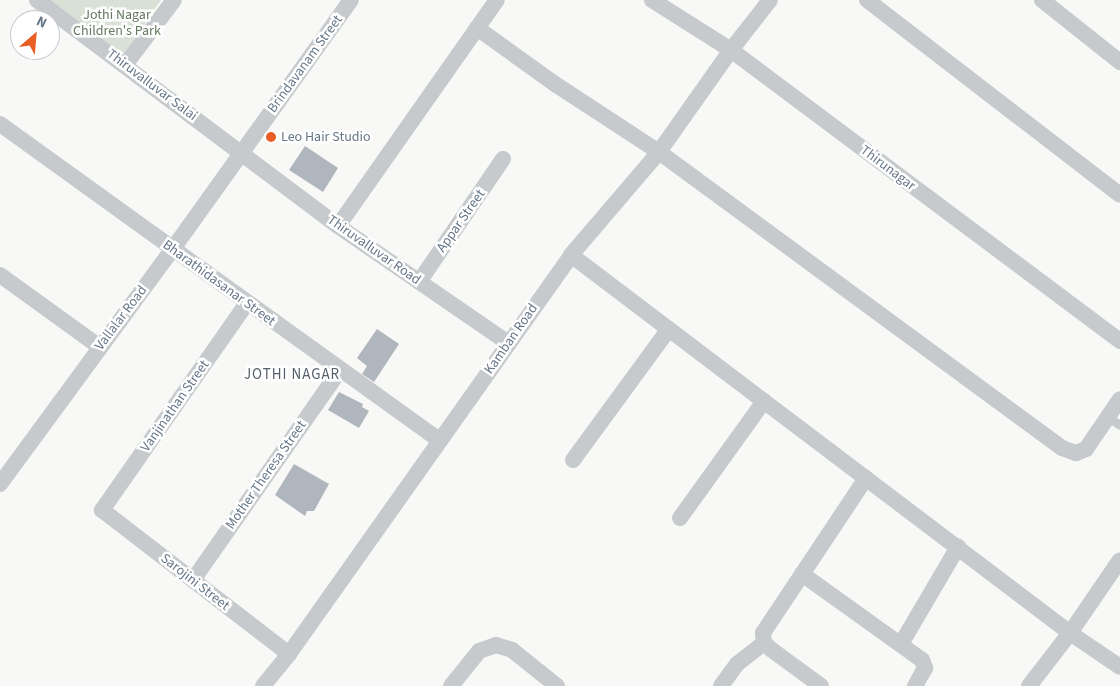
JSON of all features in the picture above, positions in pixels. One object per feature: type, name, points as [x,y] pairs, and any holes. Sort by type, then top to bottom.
[{"type":"street","name":"Thiruvalluvar Salai","points":[[37,0],[242,152]]},
{"type":"street","points":[[125,65],[174,0]]},
{"type":"street","name":"Brindavanam Street","points":[[242,152],[351,0]]},
{"type":"street","points":[[338,226],[420,112],[476,28],[498,0]]},
{"type":"street","name":"Thirunagar","points":[[652,0],[730,50],[1120,341]]},
{"type":"street","name":"Kamban Road","points":[[263,686],[289,654],[571,254],[659,152],[730,50],[770,0]]},
{"type":"street","points":[[867,0],[1120,195]]},
{"type":"street","points":[[1042,0],[1120,62]]},
{"type":"street","points":[[476,28],[659,152],[1062,448],[1076,452],[1086,450],[1114,421],[1120,399]]},
{"type":"street","name":"Bharathidasanar Street","points":[[0,124],[172,250],[439,440]]},
{"type":"street","name":"Thiruvalluvar Road","points":[[242,152],[338,226],[508,343]]},
{"type":"street","name":"Vallalar Road","points":[[0,484],[242,152]]},
{"type":"street","name":"Appar Street","points":[[419,282],[503,160]]},
{"type":"street","points":[[571,254],[1070,633],[1120,667]]},
{"type":"street","points":[[0,274],[100,347]]},
{"type":"street","name":"Vanjinathan Street","points":[[102,510],[247,303]]},
{"type":"street","points":[[572,460],[669,328]]},
{"type":"street","name":"Mother Theresa Street","points":[[193,580],[340,370]]},
{"type":"street","points":[[680,518],[764,401]]},
{"type":"street","points":[[821,686],[764,643],[763,633],[866,478]]},
{"type":"street","name":"Sarojini Street","points":[[102,510],[289,654]]},
{"type":"street","points":[[901,644],[958,547]]},
{"type":"street","points":[[1029,686],[1070,633],[1120,560]]},
{"type":"street","points":[[802,574],[922,660],[925,668],[915,686]]},
{"type":"street","points":[[721,686],[737,664],[764,643]]},
{"type":"street","points":[[451,686],[479,651],[496,645],[512,650],[557,686]]},
{"type":"green space","name":"Jothi Nagar Children's Park","points":[[44,0],[161,0],[122,57]]},
{"type":"building","points":[[305,146],[338,168],[323,192],[289,170]]},
{"type":"building","points":[[377,329],[399,344],[374,382],[362,374],[367,366],[357,358]]},
{"type":"building","points":[[339,392],[363,404],[362,407],[369,411],[359,428],[328,410]]},
{"type":"building","points":[[294,464],[329,484],[314,511],[307,511],[305,516],[275,495]]},
{"type":"place","name":"Leo Hair Studio","points":[[271,137]]},
{"type":"district","name":"JOTHI NAGAR","points":[[292,375]]}]
